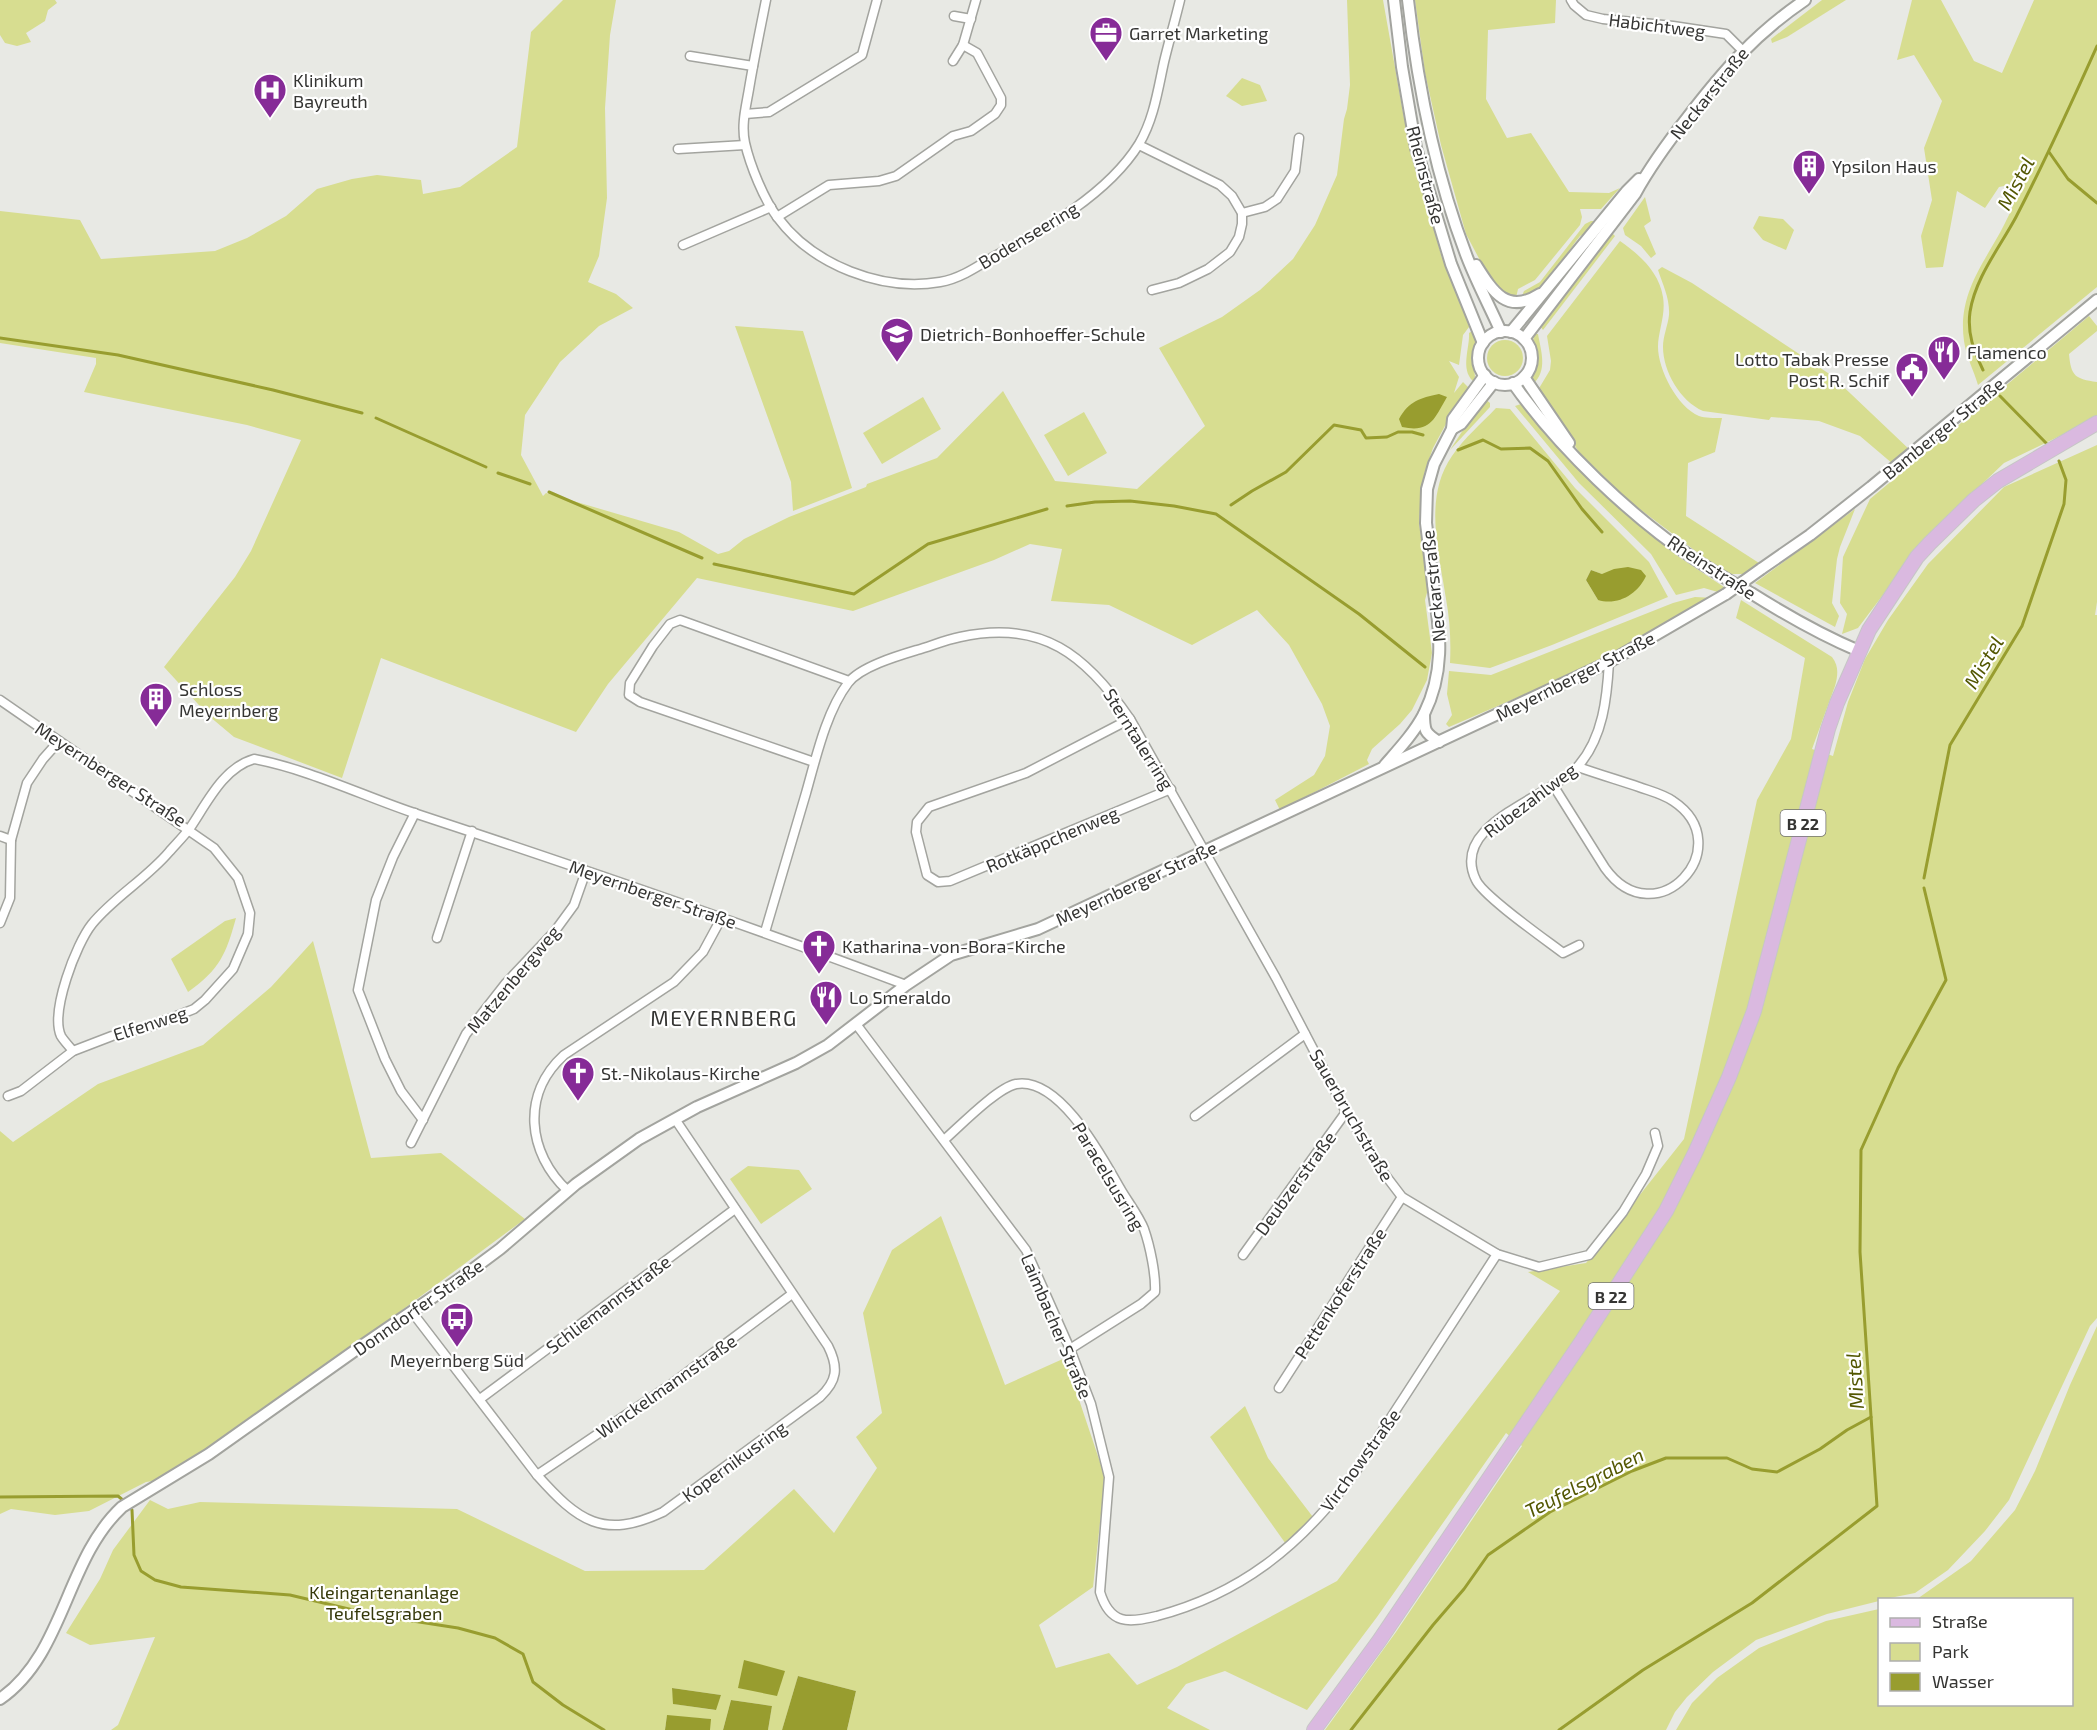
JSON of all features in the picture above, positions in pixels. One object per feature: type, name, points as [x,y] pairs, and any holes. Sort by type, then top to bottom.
[{"type":"main road","name":"B 22","points":[[1314,1730],[1384,1634],[1582,1341],[1671,1201],[1730,1077],[1754,1011],[1828,729],[1869,630],[1917,557],[1974,500],[1998,481],[2097,423]]},
{"type":"street","name":"Bodenseering","points":[[766,0],[743,132],[754,170],[771,207],[786,227],[826,260],[842,268],[882,280],[908,283],[943,281],[975,267],[1029,238],[1104,185],[1139,145],[1145,133],[1155,105],[1180,0]]},
{"type":"street","points":[[745,114],[769,112],[862,55],[877,0]]},
{"type":"street","points":[[953,61],[963,45],[976,0]]},
{"type":"street","name":"Rheinstraße","points":[[1394,0],[1402,67],[1416,148],[1451,264],[1483,343]]},
{"type":"street","name":"Rheinstraße","points":[[1408,0],[1415,62],[1431,145],[1467,258],[1506,332]]},
{"type":"street","name":"Habichtweg","points":[[1571,0],[1586,15],[1603,19],[1726,34],[1742,50]]},
{"type":"street","name":"Neckarstraße","points":[[1506,332],[1546,290],[1627,191],[1648,170],[1742,50],[1804,0]]},
{"type":"street","points":[[954,16],[971,19]]},
{"type":"street","points":[[777,217],[829,185],[879,181],[896,176],[953,136],[971,131],[995,114],[1001,105],[1001,98],[977,53],[963,45]]},
{"type":"street","points":[[690,56],[753,66]]},
{"type":"street","points":[[1242,213],[1265,207],[1277,199],[1295,171],[1299,138]]},
{"type":"street","points":[[678,148],[745,145]]},
{"type":"street","points":[[1139,145],[1220,185],[1232,196],[1242,213],[1239,237],[1230,252],[1208,269],[1179,284],[1152,290]]},
{"type":"street","name":"Neckarstraße","points":[[1524,339],[1635,194],[1648,170]]},
{"type":"street","points":[[683,245],[771,207]]},
{"type":"street","points":[[1467,258],[1475,263],[1497,295],[1506,300],[1522,303],[1546,290]]},
{"type":"street","name":"Bamberger Straße","points":[[1871,487],[2097,300]]},
{"type":"street","points":[[1506,332],[1524,339],[1530,348],[1532,359],[1524,377],[1513,383],[1503,384],[1490,379],[1480,368],[1479,359],[1483,343],[1491,335],[1506,332]]},
{"type":"street","name":"Rheinstraße","points":[[1524,377],[1580,461]]},
{"type":"street","name":"Neckarstraße","points":[[1382,768],[1424,714],[1439,668],[1441,649],[1426,523],[1427,489],[1434,464],[1452,429],[1461,424],[1490,379]]},
{"type":"street","name":"Rheinstraße","points":[[1513,383],[1552,433],[1615,495],[1695,559],[1793,619],[1859,651]]},
{"type":"street","name":"Meyernberger Straße","points":[[0,700],[189,829],[208,799],[234,770],[254,759],[327,779],[415,813],[722,916],[906,985],[951,955],[1038,929],[1610,662],[1726,594],[1810,535],[1871,487]]},
{"type":"street","points":[[814,762],[640,702],[629,695],[630,683],[670,624],[680,620],[849,681]]},
{"type":"street","name":"Sterntalerring","points":[[765,932],[814,762],[835,705],[849,681],[869,668],[897,656],[960,637],[1020,633],[1041,638],[1072,654],[1109,689],[1130,719],[1205,851]]},
{"type":"street","name":"Rübezahlweg","points":[[1579,945],[1563,953],[1502,906],[1476,883],[1471,856],[1476,841],[1488,827],[1578,767],[1592,746],[1599,725],[1606,701],[1610,662]]},
{"type":"street","points":[[1424,714],[1424,728],[1427,734],[1439,742]]},
{"type":"street","name":"Rotkäppchenweg","points":[[1130,719],[1026,773],[929,807],[917,822],[916,832],[923,866],[931,879],[938,882],[950,881],[1171,789]]},
{"type":"street","points":[[0,923],[10,898],[10,840],[27,783],[43,759],[59,741]]},
{"type":"street","points":[[1553,785],[1612,879],[1640,894],[1670,889],[1681,882],[1695,862],[1697,843],[1694,825],[1682,808],[1661,795],[1578,767]]},
{"type":"street","points":[[415,813],[393,857],[376,900],[358,990],[389,1067],[401,1091],[423,1120]]},
{"type":"street","points":[[73,1051],[61,1035],[59,1016],[63,986],[73,959],[91,925],[162,860],[189,829]]},
{"type":"street","name":"Elfenweg","points":[[8,1096],[21,1091],[73,1051],[112,1036],[151,1026],[194,1009],[233,969],[248,934],[250,914],[238,878],[214,848],[189,829]]},
{"type":"street","points":[[437,938],[472,831]]},
{"type":"street","points":[[0,836],[10,840]]},
{"type":"street","name":"Sauerbruchstraße","points":[[1205,851],[1276,978],[1346,1112],[1383,1172],[1402,1197],[1497,1254],[1539,1267],[1589,1255],[1623,1212],[1646,1174],[1659,1146],[1656,1133]]},
{"type":"street","name":"Matzenbergweg","points":[[411,1143],[466,1034],[506,983],[555,931],[574,904],[586,871]]},
{"type":"street","points":[[568,1191],[557,1181],[545,1162],[535,1131],[534,1114],[537,1097],[554,1064],[674,982],[703,952],[722,916]]},
{"type":"street","name":"Donndorfer Straße","points":[[0,1699],[32,1668],[92,1546],[112,1516],[122,1507],[209,1454],[412,1312],[500,1249],[568,1191],[623,1150],[675,1119],[796,1063],[828,1045],[906,985]]},
{"type":"street","name":"Laimbacher Straße","points":[[856,1024],[1026,1250],[1070,1349],[1091,1404],[1109,1477],[1100,1592],[1105,1607]]},
{"type":"street","points":[[1195,1116],[1305,1034]]},
{"type":"street","name":"Paracelsusring","points":[[944,1140],[1006,1088],[1017,1084],[1030,1084],[1047,1093],[1066,1107],[1089,1134],[1144,1229],[1155,1292],[1142,1305],[1070,1349]]},
{"type":"street","name":"Deubzerstraße","points":[[1243,1255],[1346,1112]]},
{"type":"street","name":"Kopernikusring","points":[[412,1312],[537,1475],[560,1500],[583,1516],[611,1525],[628,1525],[663,1512],[820,1397],[830,1387],[834,1377],[833,1356],[675,1119]]},
{"type":"street","name":"Pettenkoferstraße","points":[[1279,1388],[1402,1197]]},
{"type":"street","name":"Schliemannstraße","points":[[480,1399],[735,1209]]},
{"type":"street","name":"Virchowstraße","points":[[1105,1607],[1122,1620],[1130,1621],[1179,1610],[1212,1597],[1248,1578],[1288,1548],[1316,1521],[1351,1479],[1497,1254]]},
{"type":"street","name":"Winckelmannstraße","points":[[537,1475],[673,1383],[792,1294]]},
{"type":"green space","points":[[0,0],[55,0],[57,3],[48,10],[45,21],[26,33],[31,42],[17,46],[5,43],[0,35]]},
{"type":"green space","points":[[563,0],[616,0],[610,35],[605,108],[607,198],[599,256],[588,282],[616,294],[633,308],[599,326],[560,362],[525,415],[521,455],[543,496],[546,493],[679,532],[718,554],[729,551],[744,539],[789,517],[937,458],[1003,391],[1055,481],[1137,489],[1205,426],[1159,348],[1222,317],[1260,290],[1293,259],[1315,225],[1337,175],[1347,109],[1350,85],[1347,0],[1383,0],[1404,118],[1442,258],[1445,257],[1472,323],[1463,335],[1459,365],[1449,361],[1459,377],[1454,393],[1463,382],[1469,388],[1453,411],[1433,448],[1422,486],[1419,523],[1428,589],[1425,600],[1432,653],[1427,680],[1412,710],[1372,749],[1367,760],[1369,764],[1280,810],[1275,800],[1314,775],[1325,756],[1330,726],[1322,704],[1289,645],[1257,610],[1192,645],[1109,605],[1051,601],[1062,549],[1030,544],[994,560],[853,611],[697,578],[608,684],[576,732],[381,658],[342,778],[234,737],[209,716],[164,667],[235,577],[251,551],[301,440],[247,425],[84,392],[96,364],[96,358],[0,343],[0,211],[80,220],[101,259],[215,251],[247,238],[286,216],[317,189],[352,179],[377,175],[421,180],[423,194],[460,187],[517,147],[531,32]]},
{"type":"green space","points":[[1415,0],[1556,0],[1555,23],[1488,30],[1486,99],[1507,138],[1531,133],[1569,192],[1609,193],[1620,188],[1601,209],[1580,209],[1582,217],[1580,225],[1535,280],[1518,289],[1516,298],[1507,296],[1491,281],[1466,234],[1441,145],[1425,73]]},
{"type":"green space","points":[[1822,0],[1846,0],[1787,37],[1772,43],[1771,39]]},
{"type":"green space","points":[[1912,0],[1941,0],[1974,61],[2002,73],[2034,0],[2097,0],[2097,287],[1978,385],[1964,341],[1963,319],[1967,298],[2012,208],[2018,188],[2009,185],[1999,187],[1985,208],[1957,191],[1943,267],[1926,268],[1921,236],[1932,200],[1924,148],[1942,101],[1914,55],[1897,60]]},
{"type":"green space","points":[[1242,78],[1260,85],[1267,101],[1242,106],[1226,96]]},
{"type":"green space","points":[[1645,197],[1651,221],[1644,226],[1656,254],[1651,258],[1641,246],[1625,235],[1623,228]]},
{"type":"green space","points":[[1759,216],[1783,219],[1794,230],[1786,250],[1763,240],[1753,228]]},
{"type":"green space","points":[[1598,221],[1590,232],[1580,236],[1546,281],[1530,294],[1522,296],[1524,291],[1540,282],[1585,224]]},
{"type":"green space","points":[[1611,232],[1615,236],[1543,330],[1540,326]]},
{"type":"green space","points":[[1620,241],[1648,265],[1661,288],[1663,310],[1658,347],[1661,366],[1670,386],[1683,405],[1699,416],[1722,418],[1715,452],[1688,463],[1686,516],[1759,563],[1746,574],[1726,574],[1629,501],[1579,452],[1538,390],[1550,370],[1547,336]]},
{"type":"green space","points":[[1662,267],[1692,283],[1831,375],[1911,451],[1893,464],[1860,436],[1819,421],[1771,417],[1769,420],[1703,411],[1695,406],[1680,393],[1666,366],[1663,343],[1669,309],[1658,270]]},
{"type":"green space","points":[[2089,316],[2097,326],[2097,331],[2069,354],[2073,372],[2079,378],[2097,382],[2097,418],[2004,463],[1936,528],[1858,628],[1842,634],[1847,614],[1840,603],[1843,557],[1870,499]]},
{"type":"green space","points":[[735,326],[803,331],[852,488],[793,511],[791,482]]},
{"type":"green space","points":[[1475,329],[1478,338],[1473,358],[1475,377],[1473,381],[1467,371],[1466,358],[1469,333]]},
{"type":"green space","points":[[1534,334],[1538,334],[1542,367],[1538,379],[1533,384],[1536,359]]},
{"type":"green space","points":[[1505,340],[1518,345],[1523,358],[1518,371],[1505,376],[1492,371],[1487,358],[1492,345]]},
{"type":"green space","points":[[923,397],[941,429],[882,464],[863,433]]},
{"type":"green space","points":[[1484,398],[1490,403],[1490,407],[1450,450]]},
{"type":"green space","points":[[1521,404],[1617,504],[1679,557],[1727,589],[1721,593],[1704,588],[1676,595],[1651,554],[1579,483],[1515,406]]},
{"type":"green space","points":[[1496,408],[1510,409],[1575,488],[1649,562],[1668,597],[1490,668],[1450,663],[1448,615],[1437,544],[1436,507],[1443,472],[1452,456]],"holes":[[[1591,570],[1602,574],[1598,600],[1586,580]]]},
{"type":"green space","points":[[1084,412],[1107,453],[1068,476],[1044,435]]},
{"type":"green space","name":"Kleingartenanlage Teufelsgraben","points":[[2097,445],[2097,602],[2095,615],[2097,615],[2097,1318],[2090,1326],[2009,1500],[1985,1531],[1948,1570],[1915,1593],[1878,1598],[1878,1601],[1827,1614],[1756,1640],[1713,1672],[1687,1697],[1675,1712],[1666,1730],[1325,1730],[1396,1632],[1522,1446],[1506,1433],[1377,1617],[1307,1710],[1225,1671],[1186,1684],[1167,1708],[1210,1730],[847,1730],[856,1691],[798,1676],[782,1730],[768,1730],[772,1706],[731,1700],[723,1730],[710,1730],[710,1719],[667,1716],[665,1730],[111,1730],[118,1725],[155,1637],[90,1645],[66,1633],[100,1579],[113,1550],[150,1500],[168,1509],[200,1502],[457,1509],[585,1571],[704,1570],[794,1489],[834,1533],[877,1468],[856,1437],[882,1413],[863,1313],[892,1250],[941,1216],[1005,1385],[1065,1358],[1105,1477],[1093,1587],[1039,1625],[1056,1668],[1109,1653],[1137,1685],[1177,1667],[1337,1581],[1560,1291],[1528,1272],[1586,1263],[1684,1139],[1757,800],[1791,739],[1805,658],[1736,618],[1741,600],[1834,660],[1837,671],[1836,682],[1812,749],[1833,756],[1848,702],[1865,659],[1888,620],[1928,564],[2004,487]],"holes":[[[672,1688],[721,1695],[715,1710],[674,1704]]]},
{"type":"green space","points":[[1855,509],[1837,559],[1832,603],[1839,616],[1835,627],[1755,583]]},
{"type":"green space","points":[[1695,597],[1714,598],[1606,659],[1449,727],[1446,724],[1452,715],[1447,694],[1449,671],[1491,675],[1673,603]]},
{"type":"green space","points":[[236,918],[229,942],[215,968],[188,992],[171,959],[225,921]]},
{"type":"green space","points":[[313,941],[371,1158],[441,1153],[525,1219],[313,1376],[160,1480],[146,1482],[89,1511],[55,1515],[11,1509],[0,1514],[0,1131],[13,1142],[98,1084],[203,1045],[271,987]]},
{"type":"green space","points":[[748,1166],[799,1170],[812,1189],[761,1224],[730,1179]]},
{"type":"green space","points":[[2097,1326],[2097,1730],[1676,1730],[1692,1703],[1717,1678],[1759,1648],[1826,1621],[1878,1609],[1878,1706],[2073,1706],[2073,1598],[1918,1598],[1971,1561],[2015,1510],[2035,1471]]},
{"type":"green space","points":[[1245,1406],[1268,1458],[1316,1521],[1288,1547],[1210,1437]]},
{"type":"water","points":[[1439,394],[1447,397],[1435,418],[1426,426],[1419,428],[1402,427],[1399,419],[1411,404]]},
{"type":"water","points":[[1628,567],[1641,570],[1646,576],[1638,588],[1620,600],[1598,600],[1586,580],[1591,570],[1602,574]]},
{"type":"water","points":[[744,1660],[785,1671],[777,1696],[738,1688]]},
{"type":"water","points":[[798,1676],[856,1691],[847,1730],[782,1730]]},
{"type":"water","points":[[672,1688],[721,1695],[716,1710],[673,1704]]},
{"type":"water","points":[[731,1700],[772,1706],[768,1730],[723,1730]]},
{"type":"water","points":[[667,1715],[711,1719],[710,1730],[665,1730]]},
{"type":"waterway","name":"Mistel","points":[[1983,370],[1970,335],[1970,312],[1977,287],[2027,196],[2097,46]]},
{"type":"waterway","points":[[2049,152],[2068,179],[2097,203]]},
{"type":"waterway","points":[[0,338],[118,355],[362,413]]},
{"type":"waterway","name":"Mistel","points":[[2000,396],[2047,444]]},
{"type":"waterway","points":[[376,418],[486,467]]},
{"type":"waterway","points":[[1231,505],[1286,472],[1334,425],[1361,430],[1366,438],[1387,437],[1398,432],[1423,435]]},
{"type":"waterway","points":[[1458,450],[1483,440],[1501,449],[1530,448],[1548,461],[1582,509],[1602,532]]},
{"type":"waterway","name":"Mistel","points":[[1924,878],[1950,745],[2022,626],[2064,504],[2066,480],[2059,461]]},
{"type":"waterway","points":[[498,473],[530,484]]},
{"type":"waterway","points":[[549,492],[702,558]]},
{"type":"waterway","points":[[1067,506],[1130,501],[1216,514],[1359,614],[1425,667]]},
{"type":"waterway","points":[[714,564],[854,594],[928,544],[1047,509]]},
{"type":"waterway","name":"Mistel","points":[[1559,1730],[1643,1670],[1752,1603],[1877,1506],[1860,1252],[1861,1150],[1898,1068],[1946,980],[1924,888]]},
{"type":"waterway","name":"Teufelsgraben","points":[[1351,1730],[1464,1589],[1488,1555],[1550,1512],[1632,1471],[1666,1458],[1727,1458],[1752,1469],[1777,1472],[1820,1449],[1871,1417]]},
{"type":"waterway","name":"Teufelsgraben","points":[[0,1497],[118,1496],[125,1502]]},
{"type":"waterway","name":"Teufelsgraben","points":[[129,1507],[132,1510],[134,1555],[141,1571],[155,1580],[181,1587],[290,1595],[374,1615],[458,1628],[495,1638],[523,1654],[533,1682],[563,1705],[604,1730]]},
{"type":"place","name":"Garret Marketing","points":[[1106,62]]},
{"type":"place","name":"Klinikum Bayreuth","points":[[270,119]]},
{"type":"place","name":"Ypsilon Haus","points":[[1809,195]]},
{"type":"place","name":"Dietrich-Bonhoeffer-Schule","points":[[897,363]]},
{"type":"place","name":"Flamenco","points":[[1944,381]]},
{"type":"place","name":"Lotto Tabak Presse Post R. Schif","points":[[1912,398]]},
{"type":"place","name":"Schloss Meyernberg","points":[[156,728]]},
{"type":"place","name":"Katharina-von-Bora-Kirche","points":[[819,975]]},
{"type":"place","name":"Lo Smeraldo","points":[[826,1026]]},
{"type":"place","name":"St.-Nikolaus-Kirche","points":[[578,1102]]},
{"type":"place","name":"Meyernberg Süd","points":[[457,1348]]},
{"type":"district","name":"MEYERNBERG","points":[[724,1017]]}]
